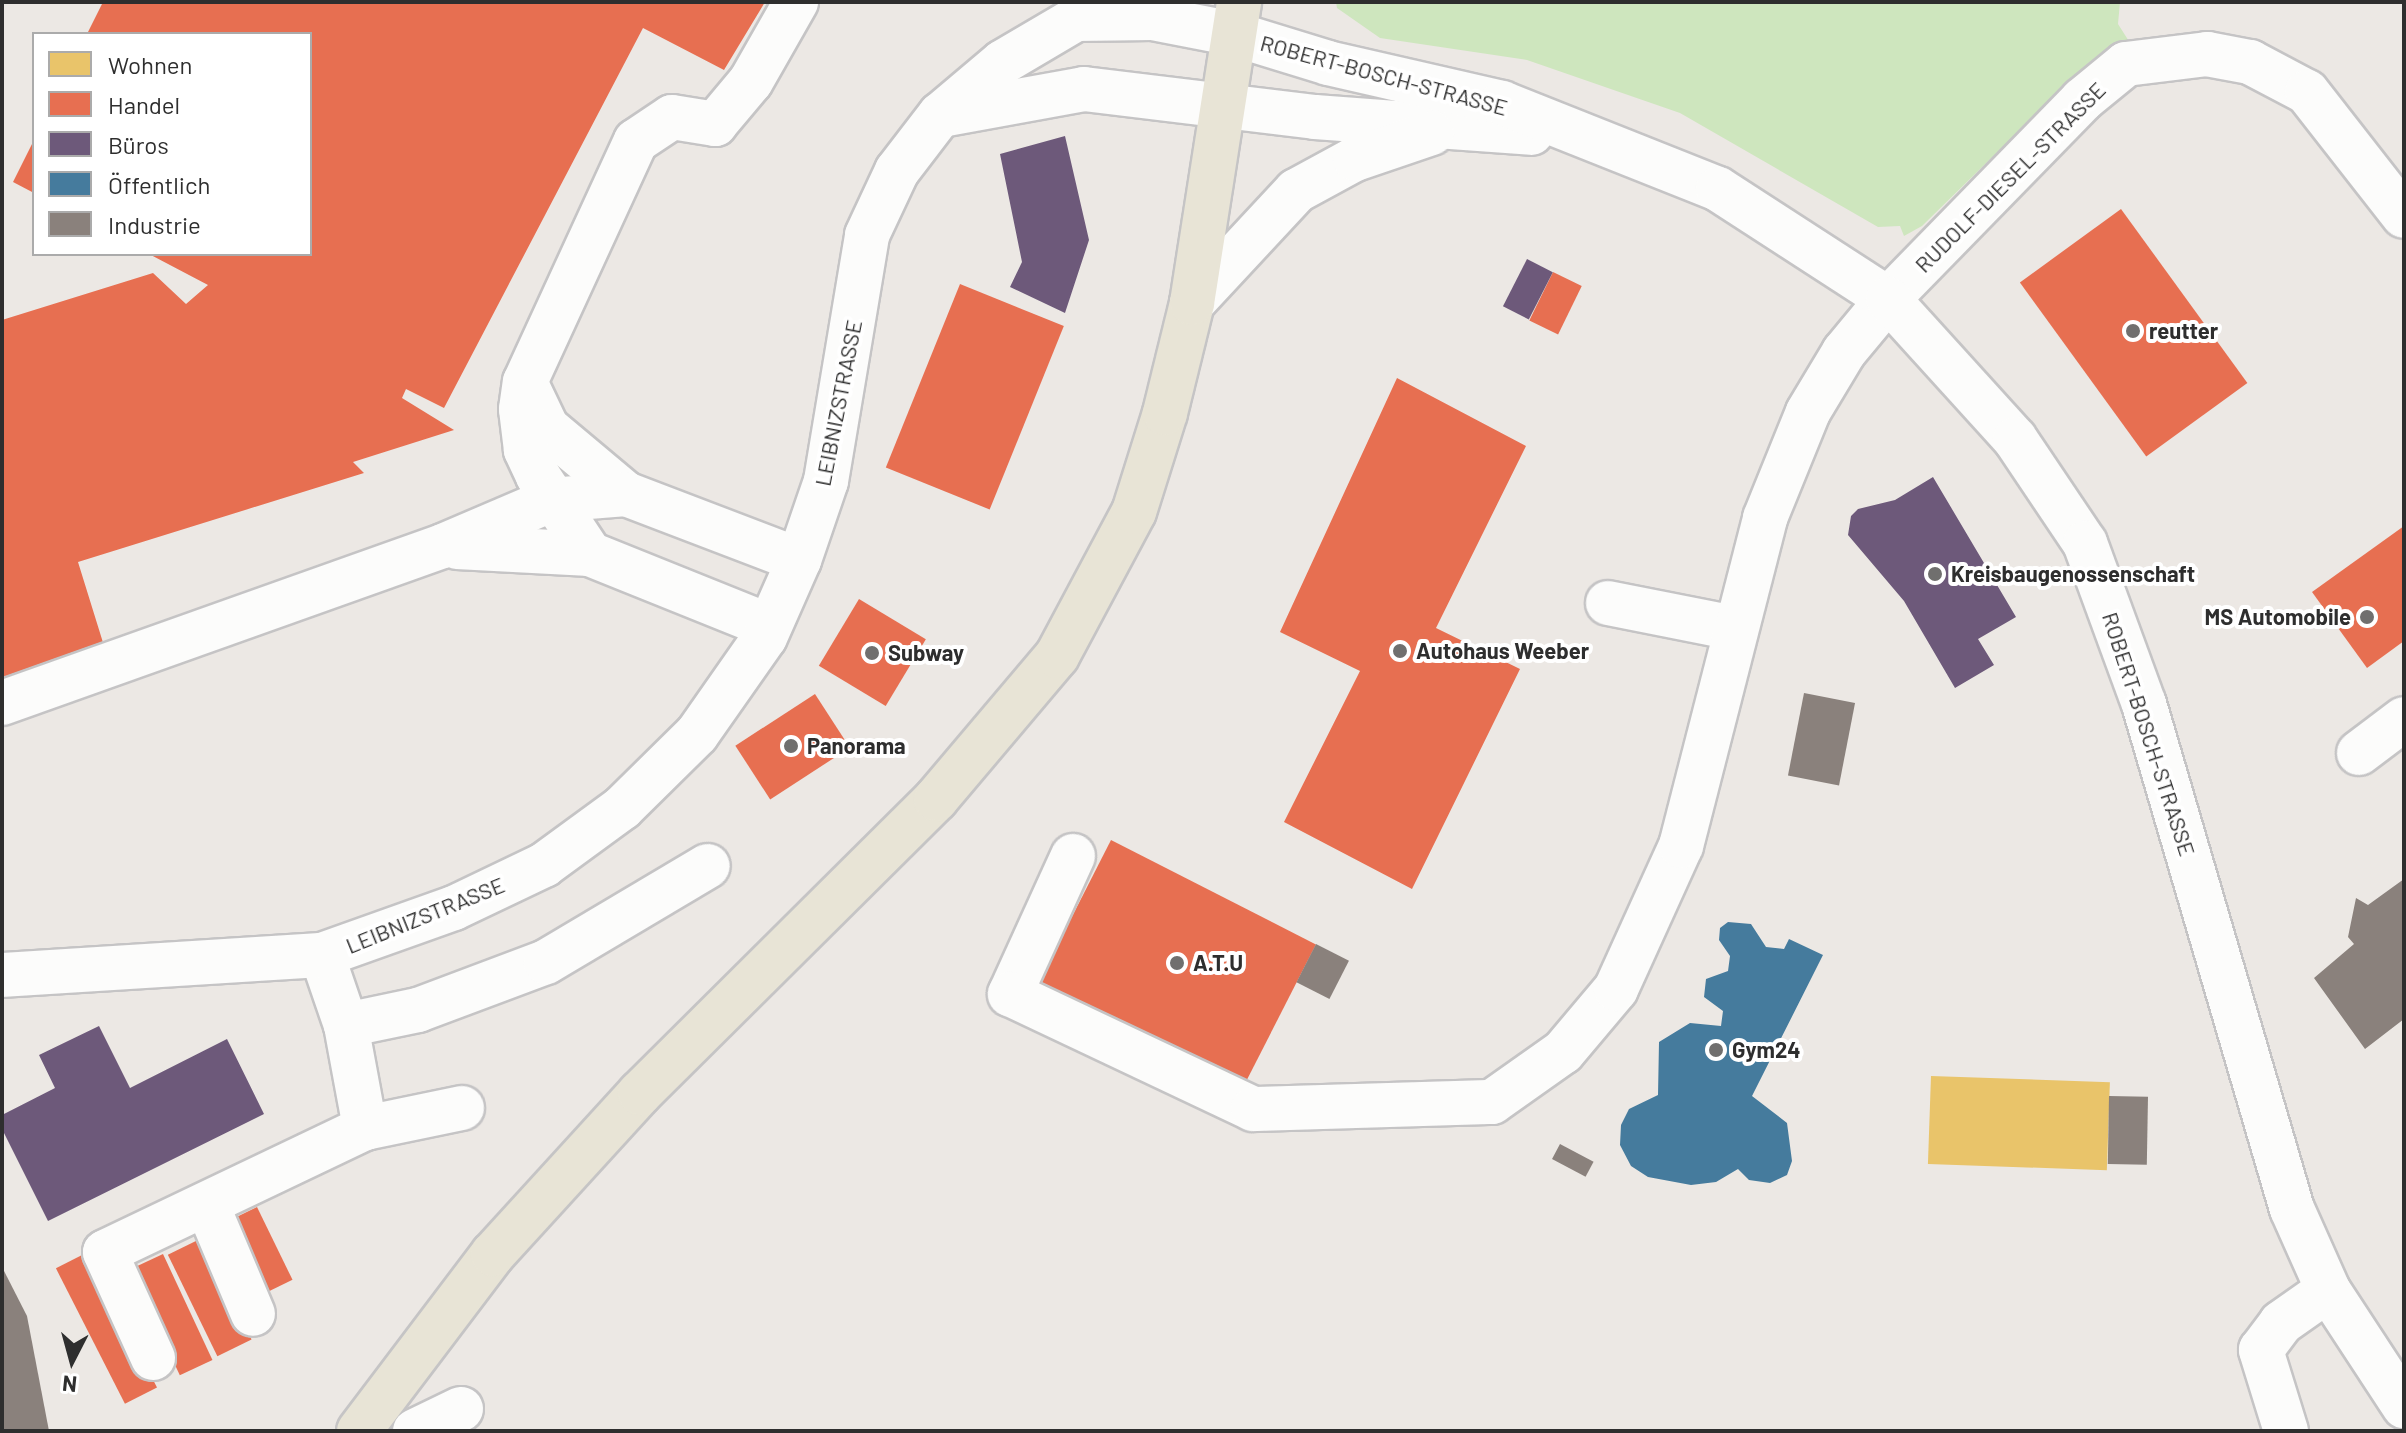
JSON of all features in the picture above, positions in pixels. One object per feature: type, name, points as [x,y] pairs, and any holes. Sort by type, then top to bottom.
[{"type":"main road","points":[[359,1431],[493,1254],[640,1093],[936,799],[1057,656],[1134,512],[1192,303],[1236,18]]},
{"type":"street","points":[[590,554],[551,500],[526,450],[521,409],[525,382],[636,141],[672,117],[715,124],[751,81],[796,2]]},
{"type":"street","name":"LEIBNIZSTRASSE","points":[[2,975],[322,955],[454,908],[544,865],[622,808],[697,734],[769,626],[799,560],[826,481],[867,235],[897,171],[940,115],[1003,62],[1088,10],[1152,18],[1236,18]]},
{"type":"street","name":"ROBERT-BOSCH-STRASSE","points":[[1236,18],[1328,63],[1502,103],[1578,136],[1718,189],[1888,299],[2015,439],[2085,543],[2144,704],[2292,1209],[2328,1290],[2404,1406]]},
{"type":"street","name":"RUDOLF-DIESEL-STRASSE","points":[[1073,856],[1010,994],[1253,1109],[1492,1102],[1563,1052],[1616,989],[1681,846],[1734,628],[1765,518],[1808,412],[1844,352],[1888,299],[2082,100],[2126,64],[2207,54],[2250,62],[2307,92],[2404,216]]},
{"type":"street","points":[[940,115],[1084,89],[1222,102]]},
{"type":"street","name":"ROBERT-BOSCH-STRASSE","points":[[1222,102],[1315,117],[1578,136]]},
{"type":"street","name":"ROBERT-BOSCH-STRASSE","points":[[1192,303],[1296,191],[1355,159],[1454,126]]},
{"type":"street","points":[[525,382],[547,428],[626,494],[799,560]]},
{"type":"street","points":[[2,703],[443,546],[551,500],[626,494]]},
{"type":"street","points":[[443,546],[590,554],[769,626]]},
{"type":"street","points":[[1608,603],[1734,628]]},
{"type":"street","points":[[2359,753],[2404,719]]},
{"type":"street","points":[[346,1025],[418,1010],[546,962],[708,866]]},
{"type":"street","points":[[322,955],[346,1025],[365,1128]]},
{"type":"street","points":[[153,1358],[105,1252],[365,1128],[462,1108]]},
{"type":"street","points":[[207,1205],[253,1314]]},
{"type":"street","points":[[2286,1431],[2261,1350],[2281,1323],[2328,1290]]},
{"type":"street","points":[[415,1431],[461,1409]]},
{"type":"green space","points":[[1336,2],[2120,2],[2118,24],[2132,46],[2067,84],[1922,226],[1904,236],[1900,226],[1878,227],[1680,113],[1527,60],[1380,38],[1337,8]]},
{"type":"building: Wohnen","points":[[1931,1076],[2110,1082],[2107,1170],[1928,1164]]},
{"type":"building: Handel","points":[[103,2],[765,2],[724,70],[643,28],[444,408],[406,389],[402,398],[454,430],[353,462],[364,473],[78,562],[105,649],[2,680],[2,320],[153,273],[186,304],[208,285],[153,256],[312,256],[312,32],[88,32]]},
{"type":"building: Handel","points":[[32,144],[32,192],[13,182]]},
{"type":"building: Handel","name":"reutter","points":[[2121,209],[2247,383],[2146,456],[2020,282]]},
{"type":"building: Handel","points":[[1553,272],[1582,286],[1558,335],[1529,321]]},
{"type":"building: Handel","points":[[960,284],[1064,326],[990,510],[886,468]]},
{"type":"building: Handel","name":"Autohaus Weeber","points":[[1397,378],[1526,446],[1436,628],[1520,669],[1412,889],[1284,822],[1360,671],[1280,632]]},
{"type":"building: Handel","name":"MS Automobile","points":[[2404,526],[2404,641],[2367,668],[2312,592]]},
{"type":"building: Handel","name":"Subway","points":[[859,599],[926,639],[886,706],[819,666]]},
{"type":"building: Handel","points":[[815,694],[850,748],[770,799],[735,746]]},
{"type":"building: Handel","name":"A.T.U","points":[[1111,840],[1316,944],[1244,1086],[1039,982]]},
{"type":"building: Handel","points":[[257,1207],[293,1280],[259,1296],[224,1223]]},
{"type":"building: Handel","points":[[202,1238],[252,1340],[217,1356],[168,1255]]},
{"type":"building: Handel","points":[[88,1252],[157,1387],[125,1404],[56,1268]]},
{"type":"building: Handel","points":[[163,1254],[212,1360],[180,1375],[130,1269]]},
{"type":"building: Büros","points":[[1065,136],[1089,240],[1065,313],[1010,287],[1022,262],[1000,154]]},
{"type":"building: Büros","points":[[1527,259],[1553,272],[1529,319],[1503,306]]},
{"type":"building: Büros","name":"Kreisbaugenossenschaft","points":[[1933,477],[2016,617],[1978,639],[1994,665],[1955,688],[1904,601],[1848,535],[1851,516],[1858,509],[1895,500]]},
{"type":"building: Büros","points":[[99,1026],[130,1088],[227,1039],[264,1114],[48,1221],[2,1129],[2,1115],[55,1088],[39,1055]]},
{"type":"building: Öffentlich","name":"Gym24","points":[[1728,922],[1751,924],[1766,947],[1784,949],[1789,939],[1823,955],[1752,1096],[1787,1123],[1792,1161],[1787,1175],[1770,1183],[1749,1180],[1738,1169],[1716,1182],[1691,1185],[1648,1177],[1631,1166],[1620,1145],[1621,1125],[1629,1109],[1658,1095],[1659,1042],[1690,1023],[1721,1026],[1723,1011],[1704,997],[1706,979],[1728,971],[1730,956],[1719,940],[1720,928]]},
{"type":"building: Industrie","points":[[1804,693],[1855,703],[1839,785],[1788,775]]},
{"type":"building: Industrie","points":[[2404,879],[2404,1019],[2365,1049],[2314,978],[2354,944],[2348,937],[2356,898],[2368,905]]},
{"type":"building: Industrie","points":[[1316,944],[1349,961],[1329,999],[1296,982]]},
{"type":"building: Industrie","points":[[2109,1096],[2148,1097],[2147,1165],[2108,1164]]},
{"type":"building: Industrie","points":[[1560,1144],[1594,1162],[1586,1177],[1552,1159]]},
{"type":"building: Industrie","points":[[2,1267],[27,1316],[49,1431],[2,1431]]},
{"type":"place","name":"reutter","points":[[2133,331]]},
{"type":"place","name":"Kreisbaugenossenschaft","points":[[1935,574]]},
{"type":"place","name":"MS Automobile","points":[[2367,617]]},
{"type":"place","name":"Autohaus Weeber","points":[[1400,651]]},
{"type":"place","name":"Subway","points":[[872,653]]},
{"type":"place","name":"Panorama","points":[[791,746]]},
{"type":"place","name":"A.T.U","points":[[1177,963]]},
{"type":"place","name":"Gym24","points":[[1716,1050]]}]
